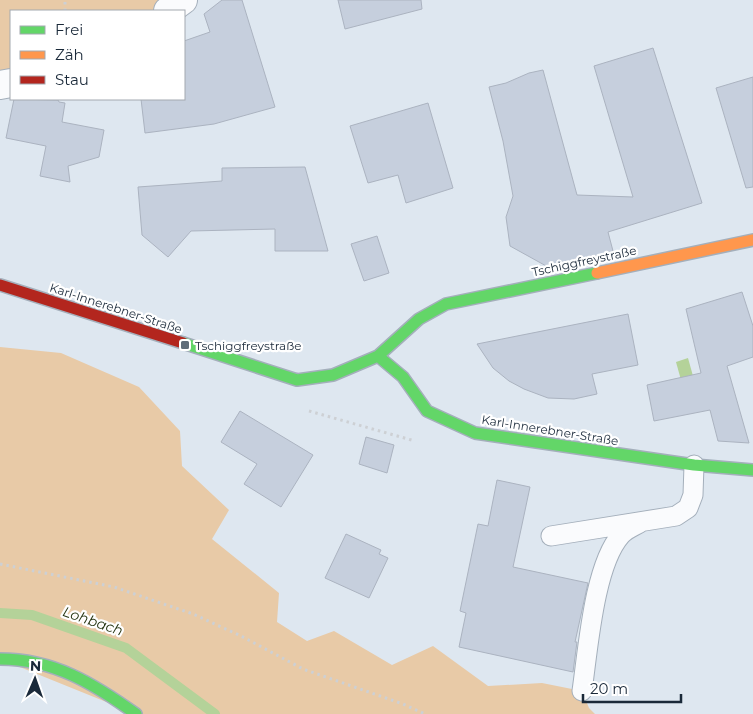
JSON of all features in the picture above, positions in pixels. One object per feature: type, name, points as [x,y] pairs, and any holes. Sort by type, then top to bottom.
[{"type":"street","points":[[169,10],[183,0]]},
{"type":"street","name":"Tschiggfreystraße","points":[[378,356],[419,319],[446,304],[753,240]]},
{"type":"street","name":"Karl-Innerebner-Straße","points":[[0,285],[296,380],[333,375],[378,356],[403,378],[427,411],[475,433],[694,465],[753,470]]},
{"type":"street","points":[[0,659],[27,660],[67,672],[103,690],[136,714]]},
{"type":"lane","points":[[551,536],[676,516],[688,508],[692,495],[694,465]]},
{"type":"lane","points":[[582,691],[598,584],[608,556],[622,534],[641,522]]},
{"type":"path","points":[[0,564],[114,587],[193,614],[241,636],[303,669],[403,704],[424,714]]},
{"type":"shaded area","points":[[0,0],[183,0],[169,10],[10,10],[10,83],[0,85]]},
{"type":"shaded area","points":[[0,347],[61,353],[139,387],[180,431],[182,466],[229,510],[212,539],[279,593],[277,622],[307,641],[334,631],[392,665],[433,646],[488,686],[542,683],[582,691],[589,708],[595,714],[136,714],[0,659]]},
{"type":"shaded area","points":[[688,358],[701,405],[689,409],[676,362]]},
{"type":"building","points":[[222,0],[242,0],[275,107],[214,124],[145,133],[141,100],[185,100],[185,41],[210,32],[204,14]]},
{"type":"building","points":[[338,0],[421,0],[422,9],[345,29]]},
{"type":"building","points":[[653,48],[702,203],[608,232],[613,251],[587,259],[548,267],[510,246],[506,217],[513,196],[503,141],[489,87],[543,70],[577,195],[633,197],[594,66]]},
{"type":"building","points":[[753,77],[753,187],[746,188],[716,88]]},
{"type":"building","points":[[14,100],[58,100],[65,103],[62,122],[104,130],[99,157],[68,166],[70,182],[40,176],[46,146],[6,138]]},
{"type":"building","points":[[428,103],[453,188],[406,203],[398,175],[368,183],[350,126]]},
{"type":"building","points":[[305,167],[328,251],[275,251],[275,229],[191,231],[168,257],[142,235],[138,187],[222,181],[222,168]]},
{"type":"building","points":[[377,236],[389,273],[364,281],[351,244]]},
{"type":"building","points":[[742,292],[753,326],[753,357],[727,366],[749,443],[718,441],[710,410],[654,421],[647,385],[701,373],[686,309]]},
{"type":"building","points":[[628,314],[638,365],[592,374],[597,394],[574,399],[548,398],[509,381],[493,368],[477,344]]},
{"type":"building","points":[[240,411],[313,455],[281,507],[244,484],[257,464],[221,442]]},
{"type":"building","points":[[366,437],[394,445],[387,473],[359,464]]},
{"type":"building","points":[[497,480],[530,487],[513,567],[588,583],[575,642],[577,642],[573,672],[459,647],[466,613],[460,611],[478,524],[488,526]]},
{"type":"building","points":[[346,534],[381,550],[379,554],[388,558],[369,598],[325,578]]},
{"type":"waterway","name":"Lohbach","points":[[0,613],[32,615],[126,648],[215,714]]},
{"type":"traffic: fast","points":[[183,343],[297,380],[333,375],[378,356],[419,319],[446,304],[597,273]]},
{"type":"traffic: fast","points":[[378,356],[403,377],[427,411],[475,433],[694,465],[753,470]]},
{"type":"traffic: fast","points":[[0,659],[20,660],[56,668],[89,683],[136,714]]},
{"type":"traffic: slow","points":[[597,273],[753,240]]},
{"type":"traffic: jam","points":[[0,285],[183,343]]},
{"type":"place","name":"Tschiggfreystraße","points":[[185,345]]}]
